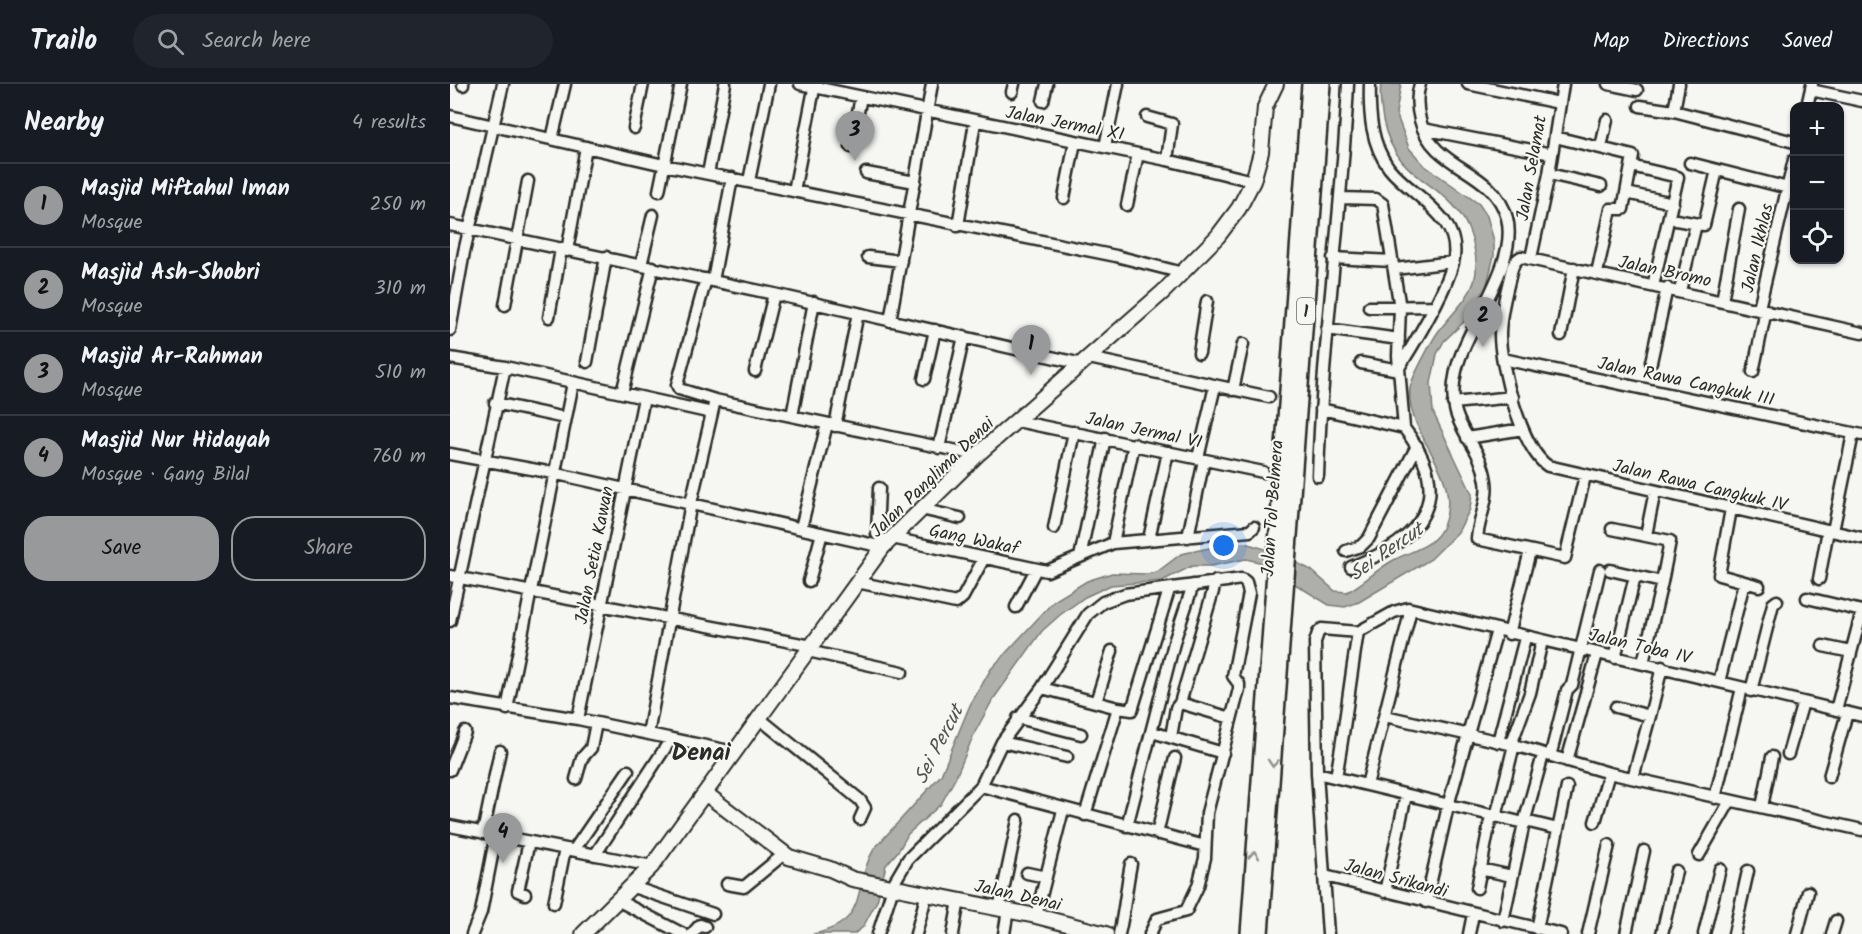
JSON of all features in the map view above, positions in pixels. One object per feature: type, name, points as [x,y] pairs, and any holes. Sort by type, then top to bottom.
[{"type":"highway","name":"Jalan Tol Belmera","points":[[1285,533],[1310,84]]},
{"type":"highway","name":"Jalan Tol Belmera","points":[[1260,934],[1280,599],[1322,84]]},
{"type":"highway","name":"Jalan Tol Belmera","points":[[1249,934],[1280,599]]},
{"type":"main road","name":"Jalan Panglima Denai","points":[[592,932],[652,866],[887,543],[977,456],[1183,273],[1218,236],[1239,208],[1253,181],[1261,152],[1265,107],[1276,84]]},
{"type":"main road","name":"Jalan Denai","points":[[705,793],[784,854],[830,869],[925,893],[1036,916],[1106,934]]},
{"type":"street","points":[[450,330],[503,84]]},
{"type":"street","points":[[552,139],[565,84]]},
{"type":"street","points":[[634,128],[643,84]]},
{"type":"street","points":[[659,191],[681,84]]},
{"type":"street","points":[[708,174],[725,84]]},
{"type":"street","points":[[749,181],[769,84]]},
{"type":"street","name":"Jalan Jermal XI","points":[[801,84],[856,92],[975,122],[1167,160],[1253,181]]},
{"type":"street","points":[[890,321],[932,84]]},
{"type":"street","points":[[1043,101],[1047,84]]},
{"type":"street","points":[[1105,147],[1118,84]]},
{"type":"street","points":[[1318,476],[1327,329],[1341,198],[1348,84]]},
{"type":"street","points":[[1370,84],[1374,134],[1382,154],[1390,169],[1444,220],[1452,240],[1453,262],[1400,368]]},
{"type":"street","points":[[1420,84],[1418,110],[1429,143],[1440,155],[1468,170],[1493,191],[1501,204],[1509,228],[1504,259],[1458,361],[1453,403],[1454,412],[1486,480],[1487,495],[1477,539],[1563,559],[1567,556],[1585,476]]},
{"type":"street","points":[[1468,84],[1559,104]]},
{"type":"street","name":"Jalan Selamat","points":[[1532,258],[1549,174],[1563,84]]},
{"type":"street","points":[[1608,84],[1637,90]]},
{"type":"street","points":[[1674,111],[1678,84]]},
{"type":"street","points":[[794,190],[814,85]]},
{"type":"street","points":[[1808,102],[1811,87],[1862,101]]},
{"type":"street","points":[[851,147],[856,92]]},
{"type":"street","points":[[1640,106],[1674,111],[1790,141]]},
{"type":"street","points":[[450,116],[664,165],[1116,256],[1183,273]]},
{"type":"street","points":[[1147,117],[1169,122],[1173,126],[1167,160]]},
{"type":"street","points":[[1601,147],[1607,120]]},
{"type":"street","points":[[958,226],[975,122]]},
{"type":"street","points":[[1423,129],[1552,154]]},
{"type":"street","points":[[1555,137],[1633,156],[1623,209],[1611,209],[1597,273]]},
{"type":"street","points":[[1064,198],[1075,142]]},
{"type":"street","points":[[549,317],[586,147]]},
{"type":"street","points":[[1127,205],[1138,154]]},
{"type":"street","points":[[1690,163],[1788,188]]},
{"type":"street","points":[[1635,167],[1677,176],[1673,203],[1653,286]]},
{"type":"street","points":[[1676,220],[1704,224],[1717,170]]},
{"type":"street","points":[[866,173],[915,182]]},
{"type":"street","points":[[1549,174],[1601,186]]},
{"type":"street","points":[[732,178],[710,280],[677,385],[679,389],[715,400],[977,456]]},
{"type":"street","name":"Jalan Ikhlas","points":[[1753,372],[1762,309],[1790,179]]},
{"type":"street","points":[[505,305],[528,180]]},
{"type":"street","points":[[1631,194],[1673,203]]},
{"type":"street","points":[[1341,198],[1381,202],[1400,308],[1398,356],[1404,428],[1417,446],[1431,482],[1427,509],[1415,527],[1380,555],[1351,567]]},
{"type":"street","points":[[1722,301],[1739,209]]},
{"type":"street","points":[[641,264],[652,215]]},
{"type":"street","points":[[1680,291],[1696,224]]},
{"type":"street","points":[[450,225],[641,264],[890,321],[1269,398]]},
{"type":"street","points":[[868,256],[901,261]]},
{"type":"street","points":[[586,362],[606,257]]},
{"type":"street","points":[[1467,438],[1524,429],[1503,359],[1502,317],[1513,266],[1521,257],[1532,258]]},
{"type":"street","points":[[1333,258],[1393,265],[1453,262]]},
{"type":"street","name":"Jalan Bromo","points":[[1532,258],[1862,333]]},
{"type":"street","points":[[622,393],[653,267]]},
{"type":"street","points":[[1561,335],[1574,268]]},
{"type":"street","points":[[1651,362],[1667,288]]},
{"type":"street","points":[[755,371],[774,294]]},
{"type":"street","points":[[1199,353],[1207,301]]},
{"type":"street","points":[[792,416],[814,302]]},
{"type":"street","points":[[1369,307],[1433,306]]},
{"type":"street","points":[[801,528],[831,425],[858,313]]},
{"type":"street","points":[[1327,329],[1399,339]]},
{"type":"street","points":[[924,379],[935,330]]},
{"type":"street","points":[[939,448],[964,336]]},
{"type":"street","points":[[1233,390],[1243,344]]},
{"type":"street","points":[[450,358],[506,367],[712,413]]},
{"type":"street","name":"Jalan Rawa Cangkuk III","points":[[1503,359],[1857,434]]},
{"type":"street","points":[[1361,363],[1400,368]]},
{"type":"street","points":[[450,621],[455,577],[485,461],[495,403],[500,396],[506,367]]},
{"type":"street","points":[[507,709],[528,592],[573,383]]},
{"type":"street","points":[[1188,537],[1215,386]]},
{"type":"street","points":[[1453,403],[1513,397]]},
{"type":"street","name":"Jalan Setia Kawan","points":[[578,719],[644,398]]},
{"type":"street","points":[[648,734],[691,503],[715,400]]},
{"type":"street","points":[[495,403],[565,418]]},
{"type":"street","points":[[1321,409],[1404,428]]},
{"type":"street","name":"Jalan Jermal VI","points":[[1017,421],[1263,472]]},
{"type":"street","name":"Jalan Rawa Cangkuk IV","points":[[1524,429],[1535,455],[1548,466],[1862,538]]},
{"type":"street","points":[[1054,528],[1074,432]]},
{"type":"street","points":[[1819,579],[1857,434]]},
{"type":"street","points":[[1080,556],[1105,438]]},
{"type":"street","points":[[1113,543],[1134,444]]},
{"type":"street","points":[[1346,551],[1361,546],[1370,538],[1417,446]]},
{"type":"street","points":[[1149,539],[1168,452]]},
{"type":"street","name":"Gang Wakaf","points":[[450,454],[553,473],[801,528],[984,558],[1036,570],[1050,571],[1080,556]]},
{"type":"street","points":[[879,488],[877,534],[887,543]]},
{"type":"street","points":[[1646,535],[1655,491]]},
{"type":"street","points":[[921,509],[960,518]]},
{"type":"street","points":[[1731,509],[1719,575],[1759,586]]},
{"type":"street","points":[[1080,556],[1113,543],[1250,531],[1254,527]]},
{"type":"street","points":[[1612,529],[1670,542],[1643,663]]},
{"type":"street","points":[[809,581],[822,532]]},
{"type":"street","points":[[1509,634],[1530,551]]},
{"type":"street","points":[[857,582],[956,603],[963,597],[984,558]]},
{"type":"street","points":[[1016,607],[1036,570]]},
{"type":"street","points":[[1503,921],[1525,822],[1605,570],[1662,582]]},
{"type":"street","points":[[1615,658],[1635,576]]},
{"type":"street","points":[[455,577],[602,604],[810,649],[902,672]]},
{"type":"street","points":[[878,934],[891,884],[908,859],[981,786],[1002,742],[1042,688],[1079,626],[1097,606],[1125,594],[1169,590],[1216,581],[1243,580],[1249,593],[1233,676],[1239,684],[1239,689],[1207,813],[1205,846],[1198,886],[1186,911],[1157,919],[1150,934]]},
{"type":"street","points":[[1171,737],[1176,708],[1180,704],[1216,581]]},
{"type":"street","points":[[1719,682],[1744,583]]},
{"type":"street","points":[[1127,826],[1175,639],[1193,585]]},
{"type":"street","points":[[1042,688],[1132,710],[1169,590]]},
{"type":"street","points":[[1807,598],[1861,609],[1829,777]]},
{"type":"street","points":[[1715,798],[1773,604],[1777,601]]},
{"type":"street","points":[[1335,777],[1346,723],[1345,704],[1358,632],[1394,612],[1410,609],[1367,785]]},
{"type":"street","name":"Jalan Toba IV","points":[[1410,609],[1862,716]]},
{"type":"street","name":"Jalan Srikandi","points":[[1358,632],[1326,628],[1318,633],[1315,642],[1317,772],[1325,876],[1426,903],[1561,934]]},
{"type":"street","points":[[1426,903],[1448,806],[1497,630]]},
{"type":"street","points":[[1498,742],[1525,638]]},
{"type":"street","points":[[1476,888],[1493,816],[1512,745],[1530,693],[1542,641]]},
{"type":"street","points":[[1823,646],[1851,652]]},
{"type":"street","points":[[1096,702],[1112,651]]},
{"type":"street","points":[[1567,761],[1597,654]]},
{"type":"street","points":[[1633,778],[1662,668]]},
{"type":"street","points":[[450,698],[578,719],[734,752]]},
{"type":"street","points":[[1788,754],[1803,702]]},
{"type":"street","points":[[1180,704],[1231,718]]},
{"type":"street","points":[[1616,707],[1650,716]]},
{"type":"street","points":[[1085,815],[1118,708]]},
{"type":"street","points":[[1385,716],[1547,752],[1567,761],[1609,773],[1862,830]]},
{"type":"street","points":[[759,718],[860,800],[865,807],[860,819]]},
{"type":"street","points":[[1018,718],[1081,734]]},
{"type":"street","points":[[576,780],[581,759],[591,748],[596,723]]},
{"type":"street","points":[[450,770],[465,732]]},
{"type":"street","points":[[1152,732],[1223,753]]},
{"type":"street","points":[[595,855],[671,739]]},
{"type":"street","points":[[1002,742],[1067,757]]},
{"type":"street","points":[[483,833],[500,751]]},
{"type":"street","points":[[1762,807],[1772,757]]},
{"type":"street","points":[[1157,834],[1175,758]]},
{"type":"street","points":[[554,903],[570,849],[628,771]]},
{"type":"street","points":[[1317,772],[1448,806],[1558,829]]},
{"type":"street","points":[[1595,822],[1609,773]]},
{"type":"street","points":[[981,786],[1062,810],[1205,846]]},
{"type":"street","points":[[1537,929],[1567,788]]},
{"type":"street","points":[[1385,892],[1394,839],[1400,831],[1406,795]]},
{"type":"street","points":[[1699,855],[1730,801]]},
{"type":"street","points":[[1036,916],[1062,810]]},
{"type":"street","points":[[1004,934],[1003,910],[1018,820]]},
{"type":"street","points":[[451,830],[496,835],[652,866]]},
{"type":"street","points":[[472,934],[481,912],[496,835]]},
{"type":"street","points":[[525,894],[518,891],[529,842]]},
{"type":"street","points":[[1588,934],[1609,845]]},
{"type":"street","points":[[1626,934],[1644,851]]},
{"type":"street","points":[[727,884],[744,887],[784,854]]},
{"type":"street","points":[[1119,934],[1126,907],[1124,899],[1131,864]]},
{"type":"street","points":[[1704,934],[1720,869]]},
{"type":"street","points":[[1480,870],[1512,876]]},
{"type":"street","points":[[1662,934],[1676,871]]},
{"type":"street","points":[[1734,934],[1748,871]]},
{"type":"street","points":[[1027,873],[1046,877]]},
{"type":"street","points":[[1325,876],[1328,934]]},
{"type":"street","points":[[633,887],[713,914]]},
{"type":"street","points":[[1797,934],[1808,892]]},
{"type":"street","points":[[916,934],[925,893]]},
{"type":"street","points":[[953,934],[959,900]]},
{"type":"street","points":[[620,901],[682,934]]},
{"type":"street","points":[[1469,934],[1473,914]]},
{"type":"street","points":[[1832,934],[1836,921]]},
{"type":"street","points":[[692,934],[700,925],[705,927]]},
{"type":"shaded area","name":"Sei Percut","points":[[1381,84],[1401,84],[1396,113],[1409,148],[1425,166],[1479,204],[1487,216],[1494,241],[1494,256],[1484,296],[1467,319],[1444,341],[1437,354],[1431,383],[1433,412],[1472,494],[1470,509],[1458,532],[1431,559],[1359,602],[1345,607],[1329,605],[1259,562],[1246,559],[1211,566],[1192,566],[1162,581],[1111,585],[1085,597],[1042,631],[992,701],[941,804],[908,834],[899,850],[886,865],[877,901],[863,927],[854,934],[813,934],[831,929],[844,921],[852,912],[857,902],[867,863],[874,849],[941,775],[970,705],[991,669],[1054,601],[1087,581],[1112,573],[1157,572],[1181,554],[1228,544],[1245,543],[1275,552],[1311,570],[1335,591],[1347,592],[1392,561],[1428,544],[1439,533],[1448,507],[1446,489],[1441,472],[1416,423],[1411,406],[1410,389],[1414,376],[1433,340],[1471,290],[1475,280],[1475,253],[1463,217],[1452,203],[1412,172],[1400,159],[1390,142],[1382,116]]},
{"type":"place","name":"Masjid Ar-Rahman","points":[[855,161]]},
{"type":"place","name":"Masjid Ash-Shobri","points":[[1483,347]]},
{"type":"place","name":"Masjid Miftahul Iman","points":[[1031,375]]},
{"type":"place","name":"Masjid Nur Hidayah","points":[[503,863]]},
{"type":"district","name":"Denai","points":[[701,752]]}]
